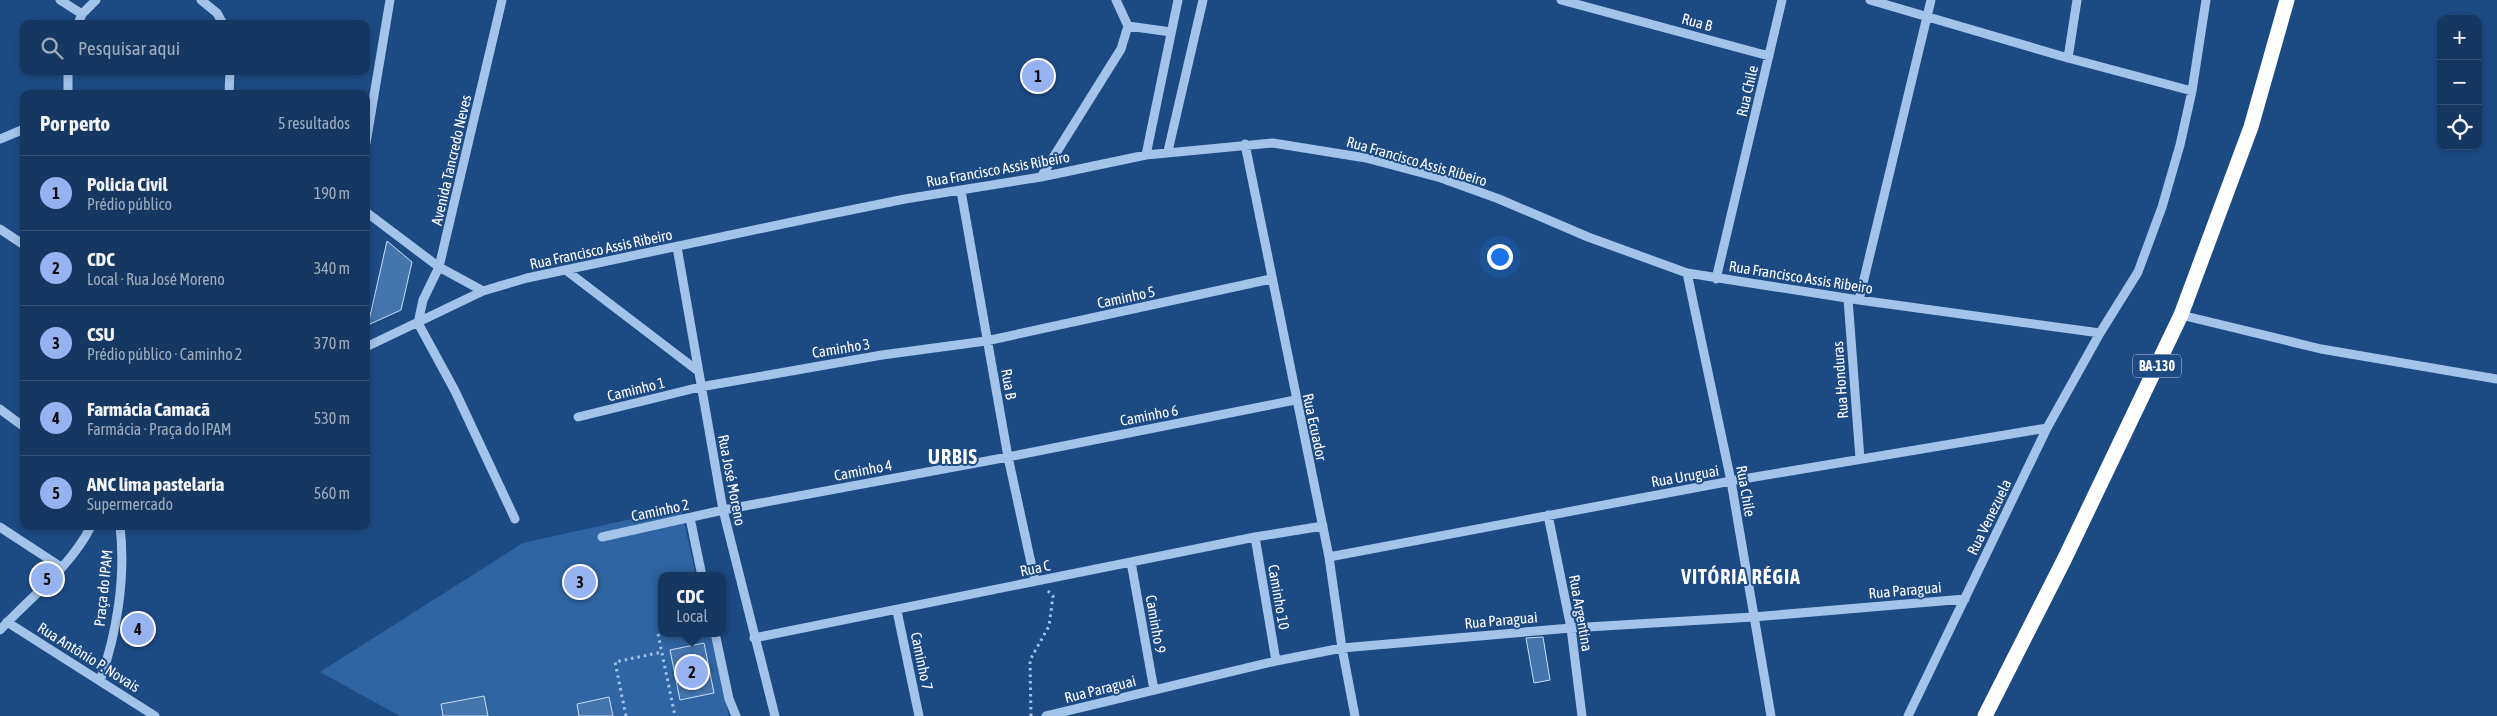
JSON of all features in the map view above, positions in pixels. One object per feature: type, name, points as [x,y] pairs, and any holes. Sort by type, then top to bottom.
[{"type":"highway","name":"BA-130","points":[[1985,716],[2065,558],[2181,315],[2251,127],[2287,0]]},
{"type":"street","points":[[60,0],[82,14]]},
{"type":"street","points":[[80,20],[82,14],[96,0]]},
{"type":"street","points":[[201,0],[217,13],[221,20]]},
{"type":"street","points":[[370,119],[390,0]]},
{"type":"street","name":"Avenida Tancredo Neves","points":[[418,323],[423,300],[440,267],[502,0]]},
{"type":"street","points":[[1041,177],[1116,60],[1128,26],[1116,0]]},
{"type":"street","points":[[1146,155],[1178,0]]},
{"type":"street","points":[[1168,151],[1203,0]]},
{"type":"street","name":"Rua B","points":[[1561,0],[1769,56]]},
{"type":"street","name":"Rua Chile","points":[[1716,279],[1782,0]]},
{"type":"street","points":[[1870,0],[2068,58],[2192,91]]},
{"type":"street","points":[[1859,300],[1931,0]]},
{"type":"street","points":[[2068,58],[2076,0]]},
{"type":"street","name":"Rua Venezuela","points":[[1908,716],[2047,428],[2100,333],[2128,290],[2148,248],[2180,145],[2192,91],[2206,0]]},
{"type":"street","points":[[1128,26],[1171,32]]},
{"type":"street","points":[[68,75],[68,90]]},
{"type":"street","points":[[229,90],[230,75]]},
{"type":"street","points":[[0,139],[20,131]]},
{"type":"street","name":"Rua Francisco Assis Ribeiro","points":[[370,345],[483,291],[527,278],[848,210],[1041,177],[1168,151],[1272,143],[1322,149],[1366,158],[1441,178],[1499,199],[1588,236],[1687,272],[1716,279],[2100,333]]},
{"type":"street","name":"Rua Ecuador","points":[[1244,144],[1323,526],[1342,648],[1355,716]]},
{"type":"street","name":"Rua B","points":[[961,191],[986,341],[1008,457],[1035,582]]},
{"type":"street","points":[[370,215],[440,267],[483,291]]},
{"type":"street","points":[[0,229],[20,242]]},
{"type":"street","name":"Rua José Moreno","points":[[677,247],[723,510],[775,716]]},
{"type":"street","points":[[567,271],[698,371]]},
{"type":"street","name":"Rua Chile","points":[[1687,272],[1731,481],[1771,716]]},
{"type":"street","name":"Caminho 5","points":[[986,341],[1271,279]]},
{"type":"street","name":"Rua Honduras","points":[[1848,299],[1860,459]]},
{"type":"street","points":[[2181,315],[2321,349],[2497,379]]},
{"type":"street","points":[[418,323],[455,391],[515,519]]},
{"type":"street","name":"Caminho 3","points":[[700,386],[882,355],[986,341]]},
{"type":"street","name":"Caminho 1","points":[[578,417],[700,386]]},
{"type":"street","name":"Caminho 6","points":[[1008,457],[1296,400]]},
{"type":"street","points":[[0,409],[20,424]]},
{"type":"street","name":"Rua Uruguai","points":[[1329,557],[1731,481],[2047,428]]},
{"type":"street","name":"Caminho 4","points":[[723,510],[1008,457]]},
{"type":"street","name":"Caminho 2","points":[[602,537],[723,510]]},
{"type":"street","name":"Rua Argentina","points":[[1548,515],[1572,628],[1582,716]]},
{"type":"street","points":[[690,518],[701,572]]},
{"type":"street","name":"Rua C","points":[[754,638],[897,611],[1255,537],[1323,526]]},
{"type":"street","points":[[0,527],[61,567]]},
{"type":"street","points":[[0,630],[61,567],[88,530]]},
{"type":"street","name":"Praça do IPAM","points":[[100,681],[107,663],[115,622],[123,562],[120,530]]},
{"type":"street","name":"Caminho 10","points":[[1255,537],[1276,661]]},
{"type":"street","name":"Caminho 9","points":[[1131,562],[1154,690]]},
{"type":"street","name":"Rua Paraguai","points":[[1046,716],[1276,661],[1342,648],[1572,628],[1965,599]]},
{"type":"street","name":"Caminho 7","points":[[897,611],[919,716]]},
{"type":"street","name":"Rua Antônio P. Novais","points":[[8,622],[155,716]]},
{"type":"street","points":[[716,637],[729,699],[736,716]]},
{"type":"path","points":[[1031,716],[1030,660],[1050,626],[1053,610],[1053,596],[1035,582]]},
{"type":"path","points":[[659,637],[675,716]]},
{"type":"path","points":[[626,716],[615,662],[662,652]]},
{"type":"shaded area","points":[[681,508],[695,572],[658,572],[658,637],[711,637],[729,716],[400,716],[320,672],[523,543]]},
{"type":"building","points":[[387,241],[412,262],[401,310],[370,324],[370,316]]},
{"type":"building","points":[[1543,637],[1550,680],[1534,683],[1526,638]]},
{"type":"building","points":[[704,643],[714,693],[680,700],[670,650]]},
{"type":"building","points":[[484,696],[488,716],[443,716],[441,704]]},
{"type":"building","points":[[609,697],[613,716],[579,716],[577,704]]},
{"type":"place","name":"Policia Civil","points":[[1038,76]]},
{"type":"place","name":"ANC lima pastelaria","points":[[47,579]]},
{"type":"place","name":"CSU","points":[[580,582]]},
{"type":"place","name":"Farmácia Camacã","points":[[138,629]]},
{"type":"place","name":"CDC","points":[[692,672]]},
{"type":"district","name":"URBIS","points":[[953,456]]},
{"type":"district","name":"VITÓRIA RÉGIA","points":[[1741,576]]}]
